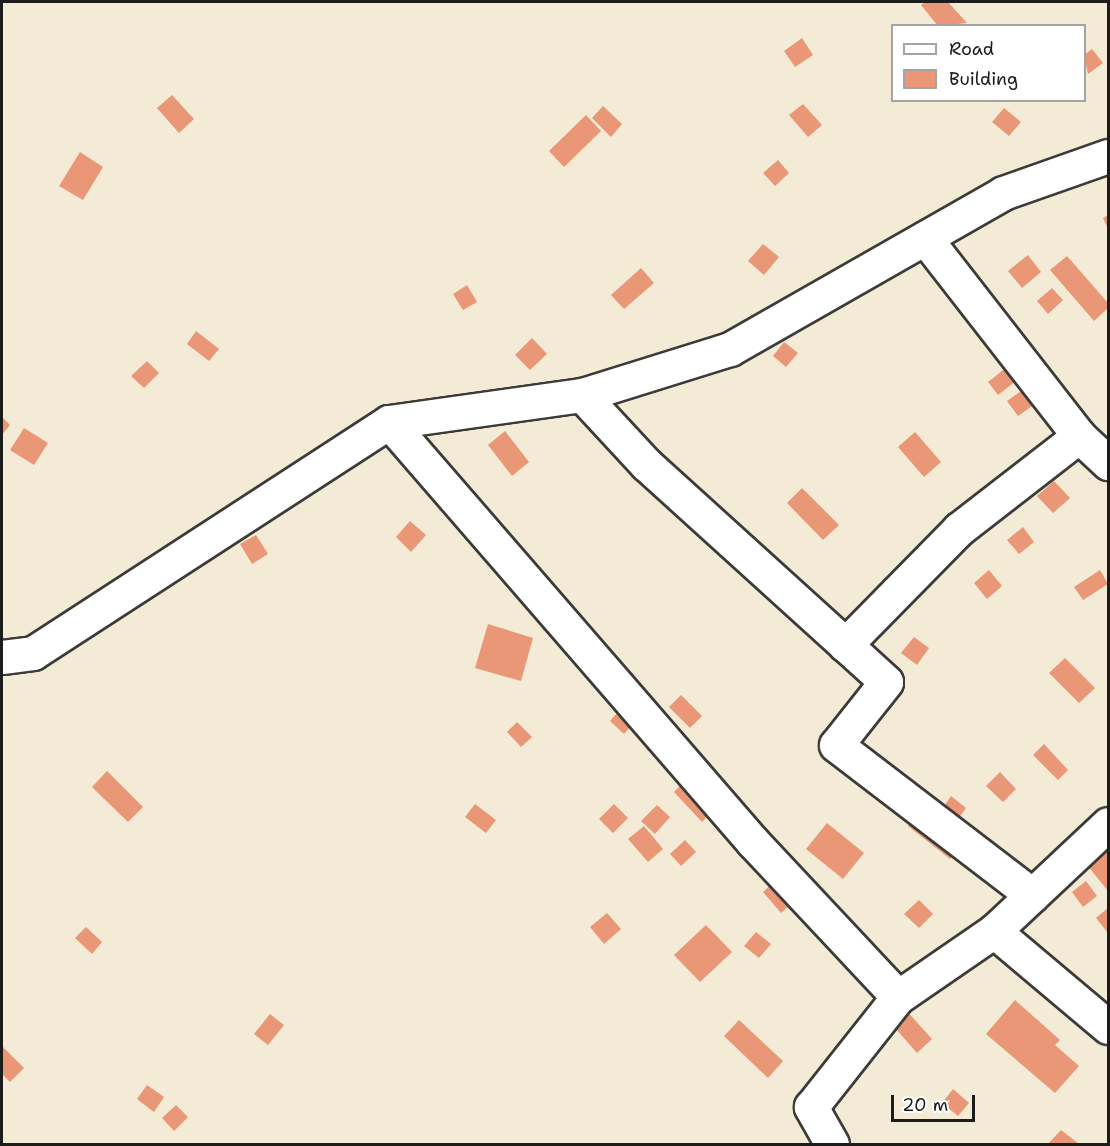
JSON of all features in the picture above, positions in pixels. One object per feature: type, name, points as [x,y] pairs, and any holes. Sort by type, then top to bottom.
[{"type":"street","points":[[2,657],[33,653],[389,422],[582,395],[730,349],[1003,193],[1108,156]]},
{"type":"street","points":[[925,238],[1079,436],[1108,463]]},
{"type":"street","points":[[582,395],[646,464],[886,682],[836,745],[1032,895]]},
{"type":"street","points":[[389,422],[753,842],[898,997]]},
{"type":"street","points":[[845,645],[959,528],[1079,436]]},
{"type":"street","points":[[832,1144],[811,1107],[898,997],[994,931],[1108,824]]},
{"type":"street","points":[[994,931],[1108,1027]]},
{"type":"building","points":[[925,2],[948,2],[967,23],[936,24],[921,5]]},
{"type":"building","points":[[802,38],[813,55],[795,67],[784,51]]},
{"type":"building","points":[[1092,49],[1103,63],[1088,74],[1086,64],[1086,54]]},
{"type":"building","points":[[172,95],[194,119],[179,133],[157,108]]},
{"type":"building","points":[[803,104],[822,125],[808,137],[789,115]]},
{"type":"building","points":[[603,106],[622,124],[611,137],[592,118]]},
{"type":"building","points":[[1004,108],[1021,122],[1009,136],[992,122]]},
{"type":"building","points":[[586,115],[601,131],[564,167],[549,151]]},
{"type":"building","points":[[80,152],[103,167],[83,200],[59,186]]},
{"type":"building","points":[[778,160],[789,173],[775,186],[763,173]]},
{"type":"building","points":[[1108,215],[1108,229],[1103,218]]},
{"type":"building","points":[[763,244],[779,257],[764,275],[748,261]]},
{"type":"building","points":[[1028,255],[1041,272],[1022,288],[1008,271]]},
{"type":"building","points":[[1067,256],[1108,303],[1108,308],[1094,321],[1050,270]]},
{"type":"building","points":[[641,268],[654,283],[624,309],[611,295]]},
{"type":"building","points":[[467,285],[477,302],[463,310],[453,294]]},
{"type":"building","points":[[1052,288],[1063,300],[1048,314],[1037,301]]},
{"type":"building","points":[[196,331],[219,349],[209,361],[187,344]]},
{"type":"building","points":[[532,338],[547,354],[530,370],[515,355]]},
{"type":"building","points":[[784,342],[798,353],[786,367],[773,356]]},
{"type":"building","points":[[147,361],[159,373],[144,388],[131,376]]},
{"type":"building","points":[[1007,367],[1017,380],[998,395],[988,382]]},
{"type":"building","points":[[1024,389],[1035,404],[1018,416],[1007,401]]},
{"type":"building","points":[[2,417],[10,425],[2,435]]},
{"type":"building","points":[[24,428],[48,443],[34,465],[10,450]]},
{"type":"building","points":[[505,431],[529,462],[512,476],[488,445]]},
{"type":"building","points":[[915,432],[941,462],[924,477],[898,447]]},
{"type":"building","points":[[1054,481],[1070,498],[1053,513],[1037,496]]},
{"type":"building","points":[[802,488],[839,525],[823,540],[787,503]]},
{"type":"building","points":[[410,521],[426,535],[411,552],[396,537]]},
{"type":"building","points":[[1023,527],[1034,542],[1019,554],[1007,540]]},
{"type":"building","points":[[256,535],[268,554],[252,564],[240,544]]},
{"type":"building","points":[[989,570],[1002,586],[987,599],[974,583]]},
{"type":"building","points":[[1100,570],[1108,584],[1083,600],[1074,587]]},
{"type":"building","points":[[488,624],[533,638],[521,681],[475,668]]},
{"type":"building","points":[[914,637],[929,648],[917,665],[901,653]]},
{"type":"building","points":[[1065,658],[1095,688],[1079,703],[1049,673]]},
{"type":"building","points":[[681,695],[702,716],[690,728],[669,707]]},
{"type":"building","points":[[625,704],[639,717],[624,734],[610,721]]},
{"type":"building","points":[[517,722],[532,737],[521,747],[507,732]]},
{"type":"building","points":[[1044,744],[1068,770],[1058,780],[1033,755]]},
{"type":"building","points":[[107,771],[143,807],[128,822],[92,787]]},
{"type":"building","points":[[1000,772],[1016,789],[1003,802],[986,786]]},
{"type":"building","points":[[688,778],[716,807],[702,822],[674,792]]},
{"type":"building","points":[[951,796],[966,808],[955,823],[940,812]]},
{"type":"building","points":[[475,804],[496,820],[486,833],[465,817]]},
{"type":"building","points":[[614,804],[628,818],[613,833],[599,819]]},
{"type":"building","points":[[657,805],[670,817],[655,834],[641,821]]},
{"type":"building","points":[[920,810],[962,843],[950,859],[908,826]]},
{"type":"building","points":[[827,823],[864,853],[843,879],[806,849]]},
{"type":"building","points":[[644,826],[663,849],[648,862],[628,839]]},
{"type":"building","points":[[1108,839],[1108,891],[1083,860]]},
{"type":"building","points":[[685,840],[696,852],[681,866],[670,854]]},
{"type":"building","points":[[776,880],[794,901],[781,913],[763,892]]},
{"type":"building","points":[[1086,881],[1097,896],[1083,907],[1072,892]]},
{"type":"building","points":[[919,900],[933,914],[919,928],[904,914]]},
{"type":"building","points":[[1108,908],[1108,933],[1096,918]]},
{"type":"building","points":[[607,913],[621,929],[604,944],[590,927]]},
{"type":"building","points":[[706,925],[732,952],[700,982],[674,955]]},
{"type":"building","points":[[86,927],[102,942],[92,954],[75,938]]},
{"type":"building","points":[[756,932],[771,944],[759,958],[744,946]]},
{"type":"building","points":[[1015,1000],[1060,1040],[1055,1045],[1079,1066],[1055,1093],[986,1034]]},
{"type":"building","points":[[904,1008],[932,1039],[917,1053],[889,1021]]},
{"type":"building","points":[[270,1014],[284,1025],[268,1045],[254,1034]]},
{"type":"building","points":[[739,1020],[783,1061],[768,1078],[724,1036]]},
{"type":"building","points":[[2,1046],[24,1068],[10,1082],[2,1074]]},
{"type":"building","points":[[147,1085],[164,1097],[154,1112],[137,1099]]},
{"type":"building","points":[[953,1089],[969,1103],[958,1116],[942,1103]]},
{"type":"building","points":[[176,1105],[188,1117],[174,1131],[162,1118]]},
{"type":"building","points":[[1061,1130],[1079,1144],[1048,1144]]}]
